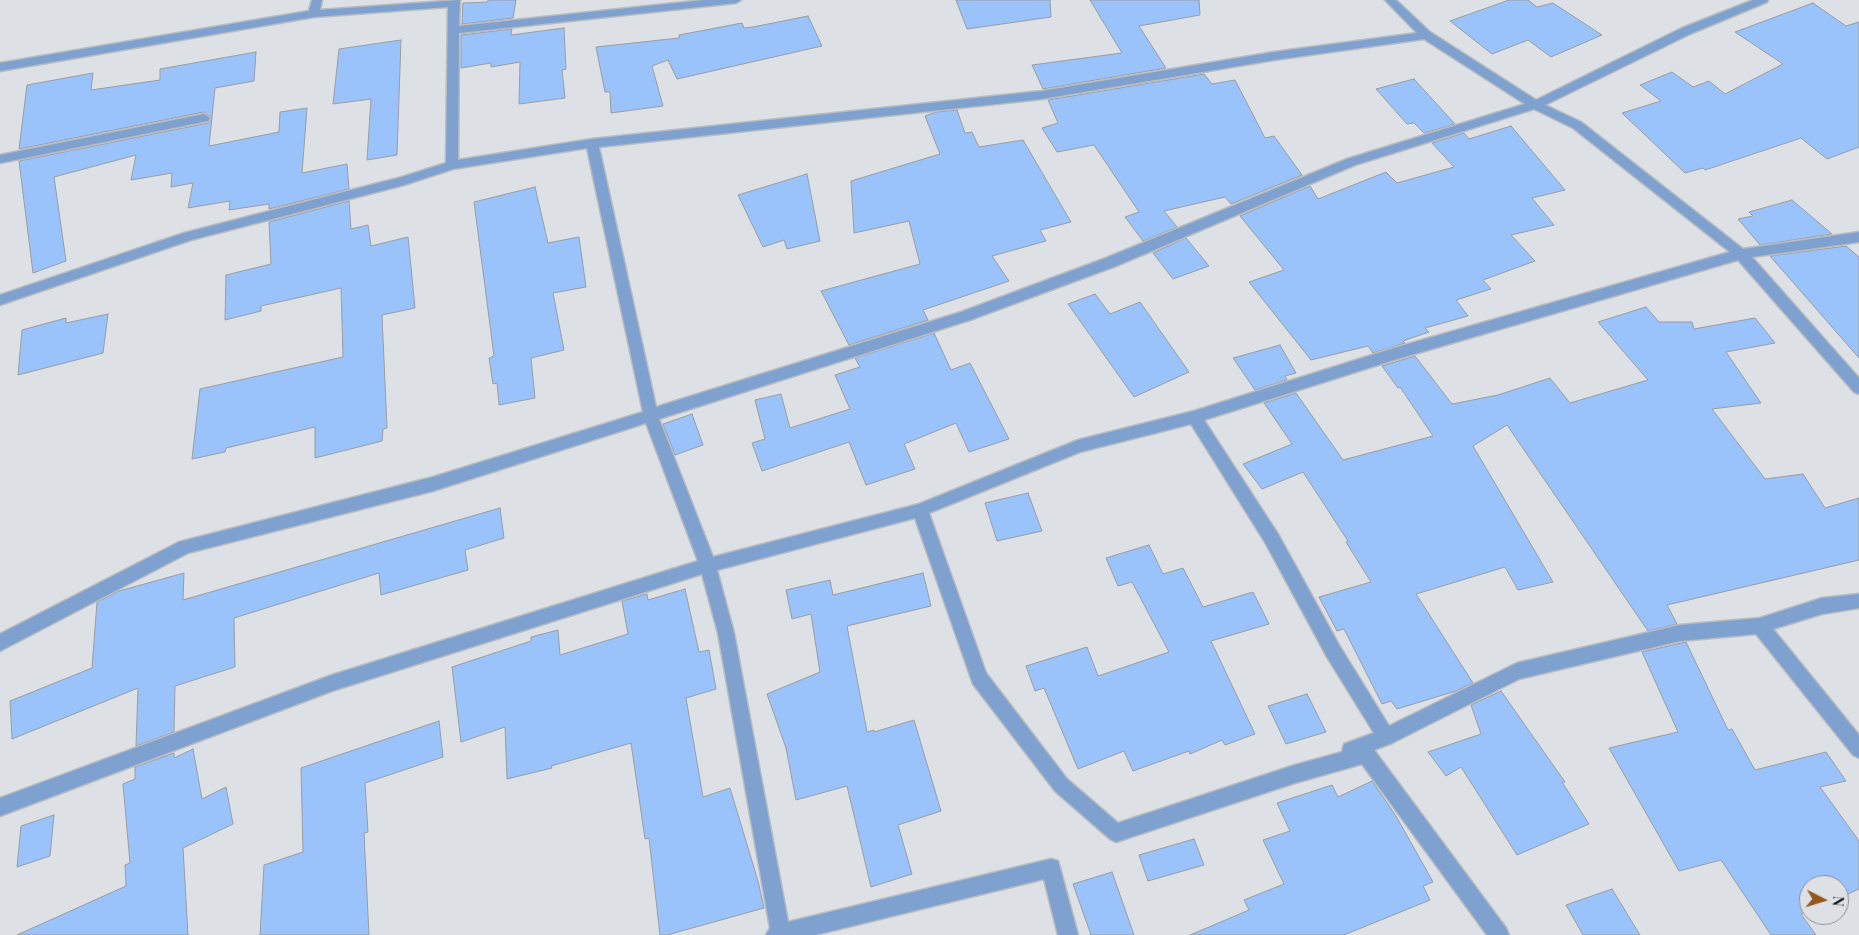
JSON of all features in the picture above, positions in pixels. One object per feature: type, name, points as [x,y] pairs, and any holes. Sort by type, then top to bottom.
[{"type":"street","points":[[314,14],[317,0]]},
{"type":"street","points":[[453,30],[736,0]]},
{"type":"street","points":[[1390,0],[1426,35],[1535,105],[1577,125],[1741,254],[1859,388]]},
{"type":"street","points":[[0,643],[185,547],[433,484],[651,417],[965,316],[1111,262],[1352,162],[1535,105],[1686,31],[1763,0]]},
{"type":"street","points":[[0,67],[314,14],[455,1],[452,165]]},
{"type":"street","points":[[0,300],[190,236],[404,181],[452,165],[592,143],[1042,96],[1274,56],[1426,35]]},
{"type":"street","points":[[0,159],[204,118]]},
{"type":"street","points":[[592,143],[651,417],[708,565],[726,633],[779,935],[1051,868],[1068,935]]},
{"type":"street","points":[[0,807],[332,683],[708,565],[920,510],[1078,446],[1194,417],[1394,354],[1741,254],[1859,236]]},
{"type":"street","points":[[1194,417],[1272,539],[1333,651],[1386,737]]},
{"type":"street","points":[[920,510],[979,678],[1061,785],[1116,833]]},
{"type":"street","points":[[1116,833],[1386,737],[1517,671],[1680,632],[1760,626],[1822,606],[1859,601]]},
{"type":"street","points":[[1760,626],[1859,749]]},
{"type":"street","points":[[1116,833],[1295,774],[1366,754],[1499,935]]},
{"type":"building","points":[[488,0],[516,0],[513,18],[462,24],[463,3],[488,2]]},
{"type":"building","points":[[956,0],[1050,0],[1051,17],[967,29]]},
{"type":"building","points":[[1090,0],[1199,0],[1200,15],[1139,26],[1166,68],[1043,89],[1032,65],[1122,53]]},
{"type":"building","points":[[1509,0],[1528,0],[1537,7],[1553,3],[1602,35],[1551,57],[1528,40],[1492,54],[1450,21]]},
{"type":"building","points":[[1813,3],[1846,26],[1859,22],[1859,147],[1827,159],[1801,138],[1705,170],[1703,168],[1685,173],[1622,113],[1661,101],[1640,85],[1672,72],[1693,87],[1709,81],[1725,94],[1783,64],[1735,32]]},
{"type":"building","points":[[808,16],[822,46],[677,79],[668,60],[652,66],[663,106],[611,113],[610,92],[605,92],[596,47],[679,38],[679,35],[742,23],[744,28]]},
{"type":"building","points":[[564,28],[566,69],[562,70],[565,98],[519,104],[520,62],[491,67],[491,63],[461,68],[461,35],[512,29],[511,35]]},
{"type":"building","points":[[401,40],[397,155],[367,160],[371,99],[333,104],[339,49]]},
{"type":"building","points":[[256,52],[254,81],[215,88],[212,118],[204,112],[19,149],[27,85],[93,73],[91,90],[160,80],[160,69]]},
{"type":"building","points":[[1204,74],[1212,84],[1235,80],[1265,138],[1274,136],[1302,175],[1231,204],[1225,197],[1164,211],[1177,227],[1143,241],[1125,217],[1139,212],[1094,145],[1057,152],[1042,128],[1058,123],[1048,100]]},
{"type":"building","points":[[1414,79],[1455,124],[1424,133],[1414,123],[1407,124],[1376,89]]},
{"type":"building","points":[[307,108],[302,173],[347,164],[349,189],[269,209],[269,204],[229,210],[230,201],[188,208],[193,183],[171,187],[172,173],[131,180],[136,155],[54,177],[66,261],[33,273],[19,161],[208,123],[212,118],[209,146],[279,132],[280,112]]},
{"type":"building","points":[[957,110],[965,133],[972,132],[979,147],[1023,140],[1071,222],[1040,230],[1046,241],[992,256],[1009,281],[923,310],[928,320],[849,345],[821,291],[920,264],[909,221],[854,233],[851,181],[940,154],[925,116],[936,112]]},
{"type":"building","points":[[1511,126],[1565,190],[1532,198],[1554,225],[1511,235],[1535,261],[1483,280],[1491,289],[1456,300],[1468,316],[1425,328],[1429,332],[1403,341],[1405,343],[1373,353],[1368,346],[1311,360],[1249,282],[1284,270],[1240,216],[1310,186],[1318,199],[1386,172],[1397,183],[1454,167],[1432,143],[1464,133],[1469,139]]},
{"type":"building","points":[[807,174],[820,241],[787,249],[784,240],[763,247],[738,195]]},
{"type":"building","points":[[535,187],[548,243],[579,237],[586,287],[553,293],[564,350],[531,358],[535,398],[499,405],[497,383],[493,384],[489,358],[494,356],[474,202]]},
{"type":"building","points":[[1792,200],[1832,234],[1760,245],[1738,219],[1753,216],[1749,212]]},
{"type":"building","points":[[349,201],[351,229],[368,225],[371,246],[408,237],[415,308],[382,315],[387,428],[383,429],[382,441],[315,458],[315,427],[226,448],[225,452],[192,459],[200,389],[343,357],[341,288],[261,306],[261,311],[225,320],[226,275],[271,264],[269,222]]},
{"type":"building","points":[[1186,238],[1209,266],[1173,279],[1153,253]]},
{"type":"building","points":[[1846,246],[1859,257],[1859,358],[1770,256]]},
{"type":"building","points":[[1095,294],[1110,314],[1140,302],[1189,372],[1134,397],[1068,304]]},
{"type":"building","points":[[1646,307],[1659,322],[1692,322],[1694,329],[1755,318],[1775,343],[1726,352],[1761,403],[1712,409],[1765,479],[1803,474],[1825,508],[1859,498],[1859,560],[1667,605],[1677,624],[1648,631],[1507,425],[1473,446],[1553,582],[1518,590],[1505,567],[1416,594],[1473,683],[1456,691],[1397,709],[1391,701],[1382,704],[1344,629],[1337,631],[1319,597],[1371,582],[1346,542],[1348,541],[1303,472],[1262,489],[1243,464],[1292,444],[1264,403],[1296,393],[1343,460],[1433,436],[1400,387],[1398,388],[1382,366],[1415,356],[1452,404],[1498,395],[1550,378],[1570,403],[1648,380],[1598,322]]},
{"type":"building","points":[[108,314],[103,353],[18,375],[22,330],[66,318],[66,323]]},
{"type":"building","points":[[934,333],[951,370],[970,363],[1009,439],[969,452],[956,423],[904,444],[915,469],[866,485],[849,442],[762,471],[752,443],[765,439],[755,400],[781,394],[790,428],[850,409],[835,375],[860,367],[855,358]]},
{"type":"building","points":[[1280,345],[1296,373],[1285,376],[1287,380],[1255,390],[1233,358]]},
{"type":"building","points":[[692,414],[703,445],[675,455],[663,424]]},
{"type":"building","points":[[1028,493],[1042,531],[997,541],[985,503]]},
{"type":"building","points":[[500,508],[504,538],[465,550],[468,570],[381,595],[379,573],[234,618],[235,667],[175,686],[174,732],[136,746],[138,688],[12,739],[10,701],[92,668],[97,602],[119,591],[184,573],[183,600]]},
{"type":"building","points":[[1149,545],[1163,574],[1183,568],[1203,607],[1253,592],[1269,624],[1211,641],[1255,734],[1225,745],[1222,740],[1190,754],[1189,751],[1133,771],[1124,751],[1078,769],[1044,688],[1035,691],[1026,666],[1087,647],[1098,676],[1169,652],[1132,582],[1118,586],[1106,558]]},
{"type":"building","points":[[923,573],[931,606],[847,626],[867,732],[874,730],[874,732],[914,720],[941,811],[898,825],[912,874],[871,887],[847,786],[796,800],[786,748],[767,694],[820,672],[811,614],[792,619],[786,590],[830,580],[833,595]]},
{"type":"building","points":[[685,589],[699,652],[709,650],[716,689],[686,698],[703,797],[730,788],[758,881],[764,908],[667,935],[660,935],[649,838],[645,839],[631,743],[551,766],[552,768],[507,779],[505,727],[461,742],[452,667],[531,641],[531,637],[558,630],[560,655],[628,634],[622,601],[647,594],[648,600]]},
{"type":"building","points":[[1686,642],[1728,730],[1732,729],[1755,770],[1826,752],[1846,781],[1820,787],[1859,841],[1859,889],[1849,894],[1849,875],[1799,875],[1799,925],[1809,925],[1816,935],[1771,935],[1721,860],[1679,871],[1609,748],[1678,732],[1642,652]]},
{"type":"building","points":[[1501,691],[1565,782],[1562,782],[1589,824],[1517,855],[1461,767],[1446,776],[1428,752],[1481,734],[1471,705]]},
{"type":"building","points":[[1307,694],[1326,732],[1286,744],[1268,706]]},
{"type":"building","points":[[439,721],[443,757],[365,783],[368,832],[364,833],[369,935],[260,935],[264,865],[303,852],[301,768]]},
{"type":"building","points":[[193,749],[202,799],[226,787],[233,824],[183,848],[188,935],[17,935],[126,886],[125,865],[130,863],[123,784],[135,779],[135,767],[174,753],[174,758]]},
{"type":"building","points":[[1372,781],[1396,816],[1433,882],[1423,886],[1430,900],[1344,935],[1190,935],[1249,910],[1244,900],[1284,884],[1263,840],[1290,831],[1277,803],[1332,785],[1338,797]]},
{"type":"building","points":[[54,815],[50,856],[17,867],[21,826]]},
{"type":"building","points":[[1194,839],[1204,865],[1148,881],[1139,855]]},
{"type":"building","points":[[1112,872],[1134,935],[1091,935],[1073,884]]},
{"type":"building","points":[[1612,889],[1640,935],[1583,935],[1566,905]]}]
